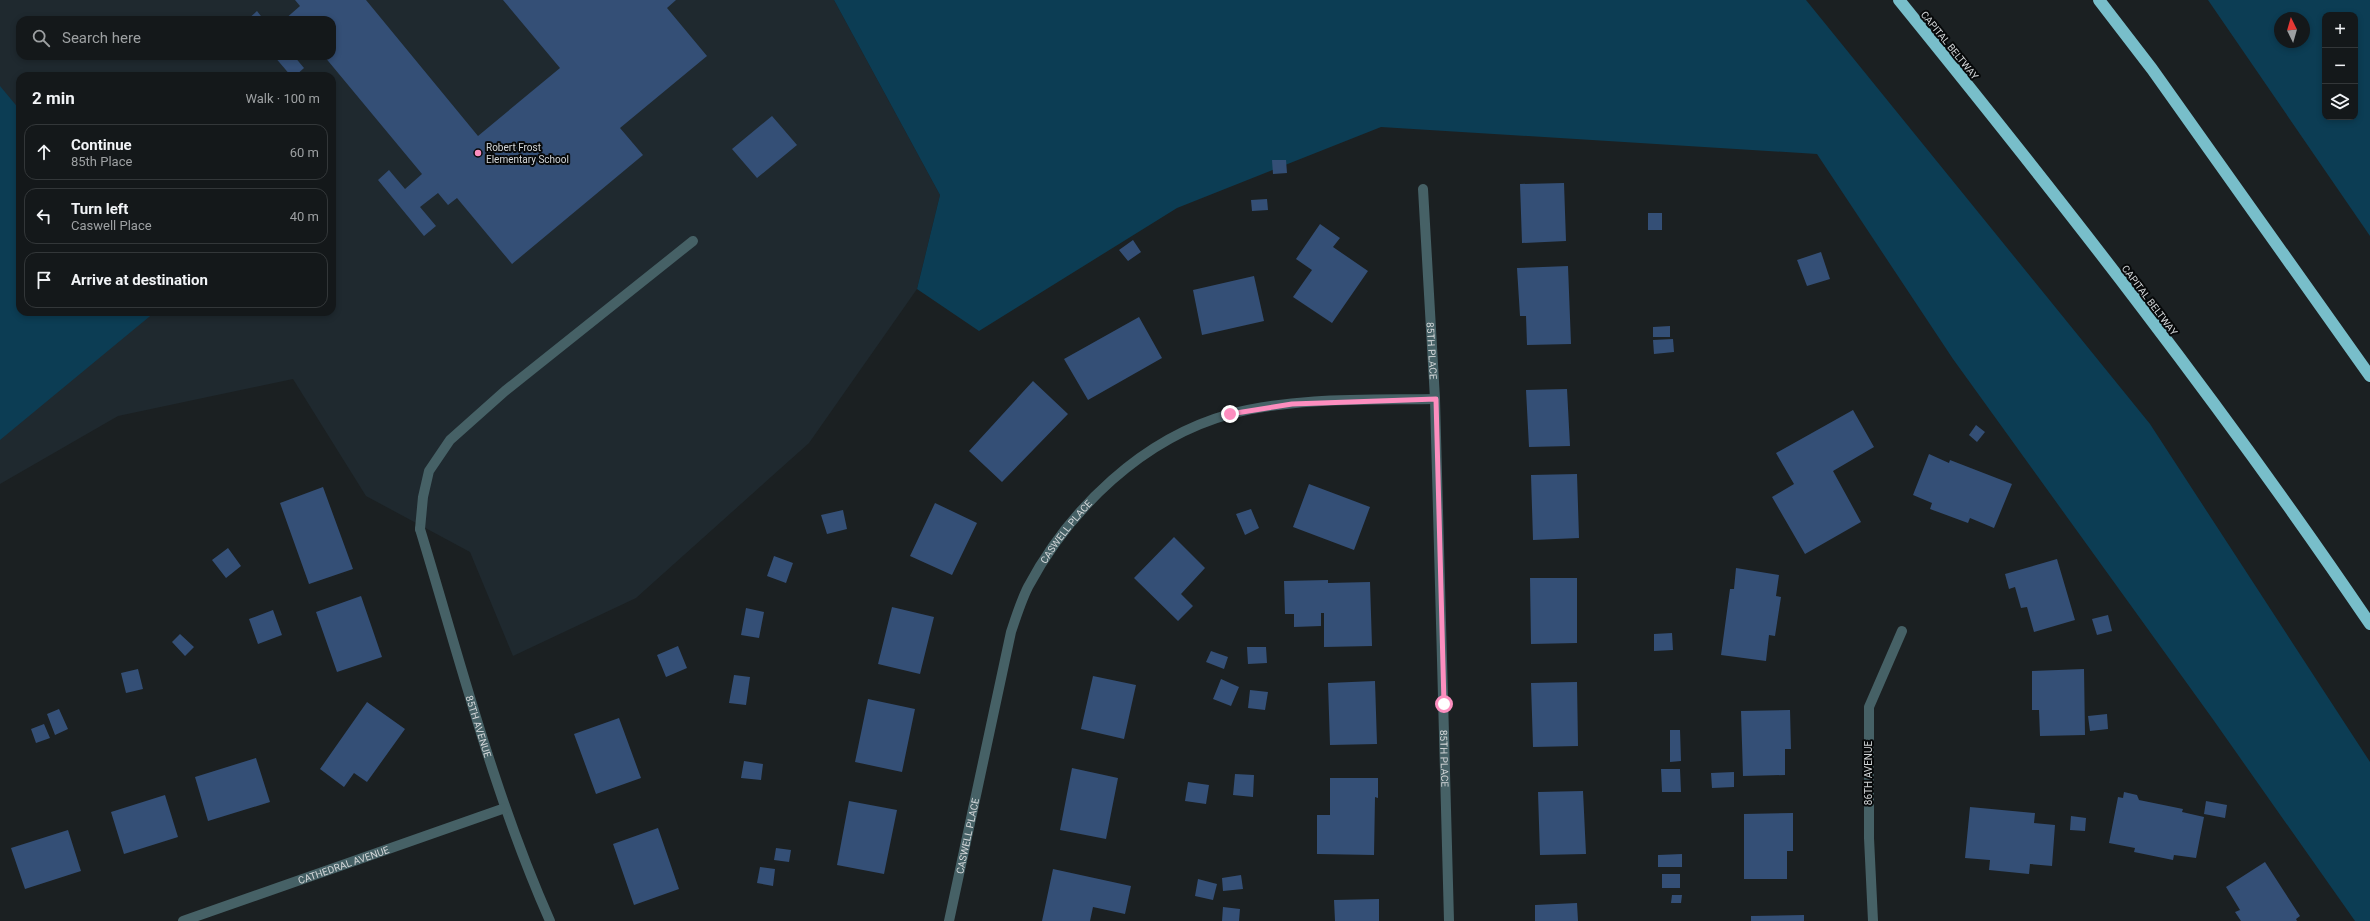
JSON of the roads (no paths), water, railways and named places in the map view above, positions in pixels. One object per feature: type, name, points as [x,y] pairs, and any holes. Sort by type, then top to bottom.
[{"type":"highway","name":"CAPITAL BELTWAY","points":[[1898,0],[2023,153],[2211,399],[2370,624]]},
{"type":"highway","points":[[2099,0],[2152,69],[2370,376]]},
{"type":"street","name":"85TH PLACE","points":[[1423,189],[1436,399],[1449,921]]},
{"type":"street","name":"85TH AVENUE","points":[[550,921],[529,875],[505,808],[420,529],[422,497],[429,471],[450,440],[505,390],[693,240]]},
{"type":"street","name":"CASWELL PLACE","points":[[948,921],[1011,632],[1027,588],[1050,550],[1100,491],[1133,462],[1168,440],[1230,414],[1292,404],[1436,399]]},
{"type":"street","name":"86TH AVENUE","points":[[1874,921],[1869,838],[1869,707],[1902,632]]},
{"type":"street","name":"CATHEDRAL AVENUE","points":[[183,921],[505,808]]},
{"type":"place","name":"Robert Frost Elementary School","points":[[478,153]]}]
